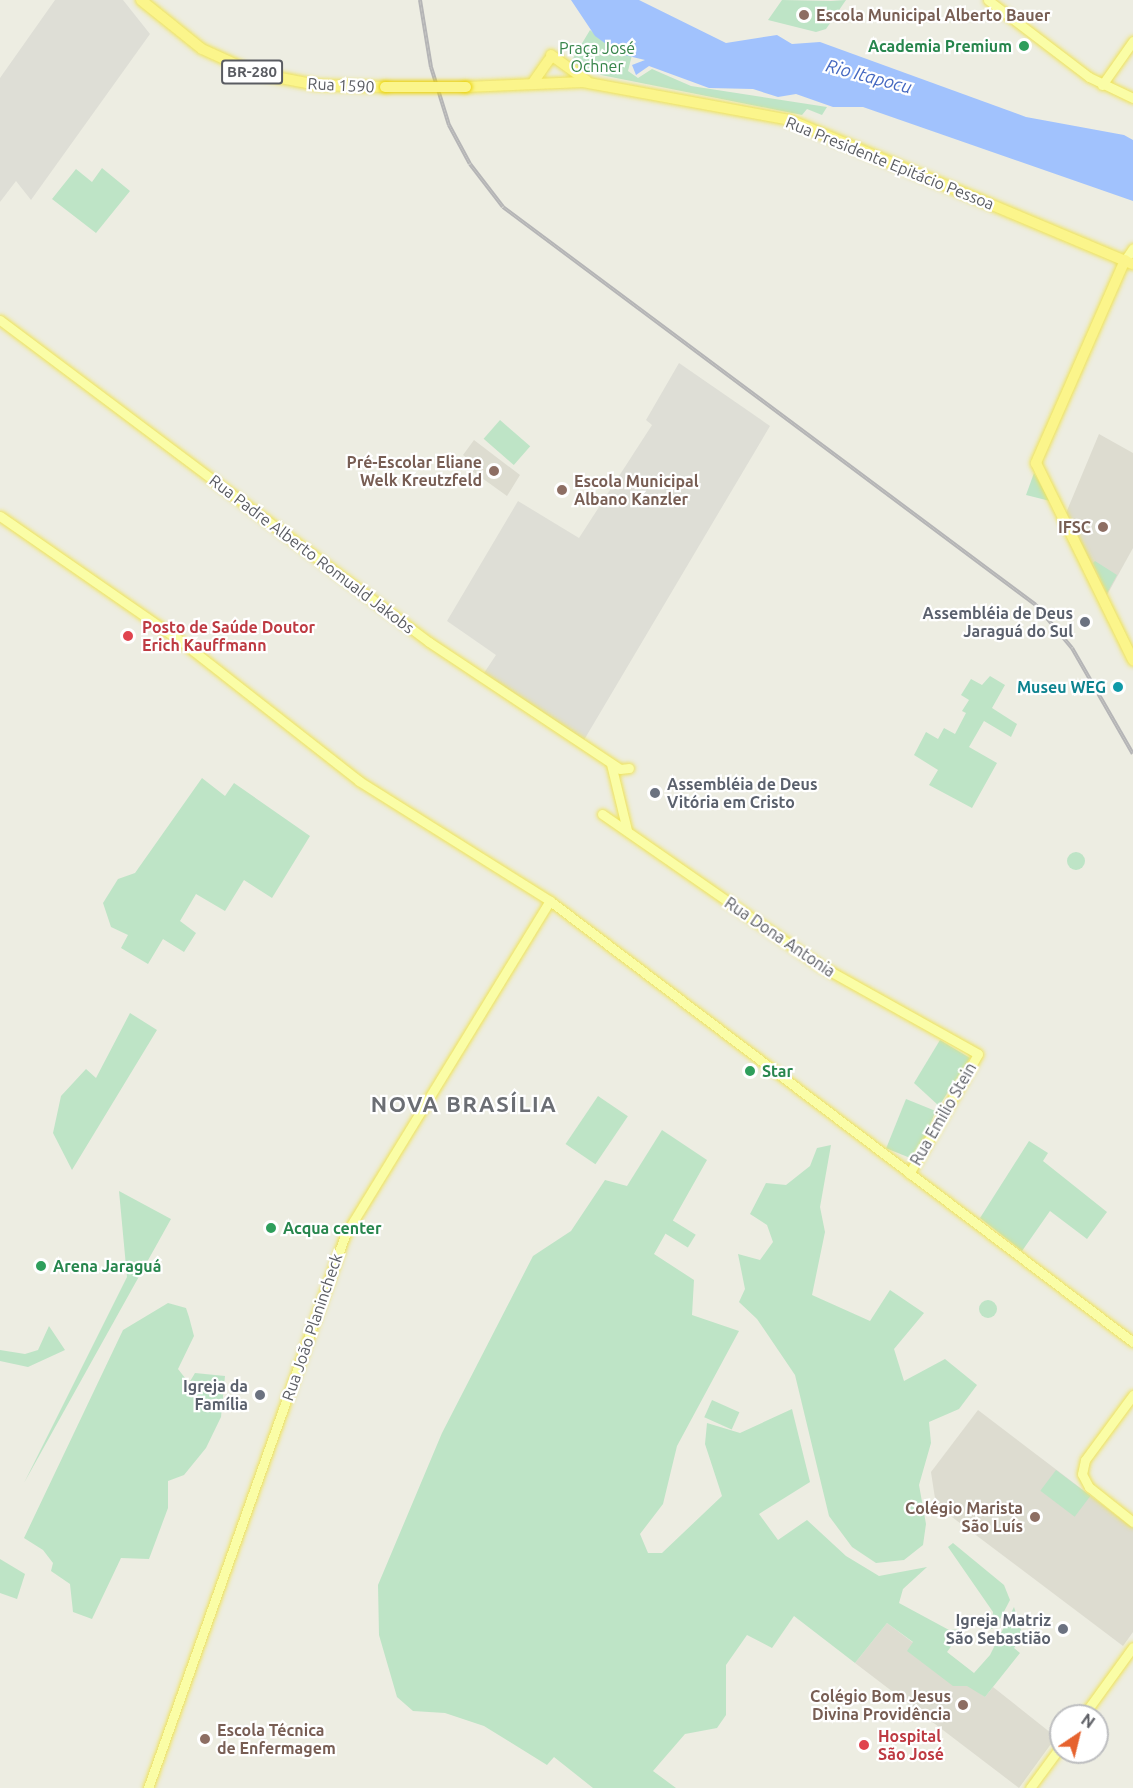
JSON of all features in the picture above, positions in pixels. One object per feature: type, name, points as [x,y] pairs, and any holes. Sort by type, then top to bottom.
[{"type":"highway","name":"Rua 1590","points":[[141,0],[179,35],[248,70],[317,85],[466,87],[532,84]]},
{"type":"highway","points":[[532,84],[550,58],[593,83]]},
{"type":"highway","name":"Rua Presidente Epitácio Pessoa","points":[[532,84],[593,83],[800,123],[1129,262]]},
{"type":"highway","points":[[1129,262],[1037,456],[1038,474],[1133,660]]},
{"type":"main road","points":[[988,0],[1104,82],[1133,98]]},
{"type":"main road","points":[[1104,82],[1133,41]]},
{"type":"main road","points":[[1129,262],[1133,248]]},
{"type":"main road","name":"Rua Padre Alberto Romuald Jakobs","points":[[0,320],[429,642],[609,762],[629,768]]},
{"type":"main road","points":[[0,516],[182,642],[359,781],[550,901],[1133,1342]]},
{"type":"main road","points":[[609,762],[618,788],[628,832]]},
{"type":"main road","name":"Rua Dona Antonia","points":[[602,814],[819,965],[978,1054]]},
{"type":"main road","name":"Rua João Planincheck","points":[[148,1788],[345,1235],[550,901]]},
{"type":"main road","name":"Rua Emilio Stein","points":[[909,1174],[978,1054]]},
{"type":"main road","points":[[1133,1395],[1085,1460],[1082,1474],[1089,1487],[1133,1522]]},
{"type":"main road","points":[[1092,1704],[1133,1647]]},
{"type":"main road","points":[[1030,1788],[1049,1762]]},
{"type":"shaded area","points":[[55,0],[123,0],[150,34],[31,200],[16,181],[0,202],[0,78]]},
{"type":"shaded area","points":[[679,363],[770,426],[584,740],[484,673],[496,655],[447,621],[518,501],[579,538],[652,425],[646,420]]},
{"type":"shaded area","name":"IFSC","points":[[1099,434],[1133,453],[1133,548],[1107,595],[1066,513]]},
{"type":"shaded area","name":"Pré-Escolar Eliane Welk Kreutzfeld","points":[[474,440],[520,475],[507,496],[468,468],[472,462],[463,455]]},
{"type":"shaded area","name":"Colégio Marista São Luís","points":[[978,1410],[1133,1528],[1133,1632],[1123,1646],[936,1505],[931,1472]]},
{"type":"shaded area","name":"Colégio Bom Jesus Divina Providência","points":[[887,1623],[985,1697],[993,1687],[1049,1731],[1049,1747],[1019,1788],[855,1663]]},
{"type":"green space","name":"Escola Municipal Alberto Bauer","points":[[782,0],[846,0],[826,29],[816,32],[768,20]]},
{"type":"green space","name":"Praça José Ochner","points":[[590,30],[621,55],[632,55],[628,71],[638,78],[652,69],[691,86],[827,107],[822,115],[807,109],[802,115],[581,71],[572,60]]},
{"type":"green space","points":[[102,168],[130,191],[96,233],[52,199],[76,169],[92,182]]},
{"type":"green space","points":[[500,420],[530,446],[514,465],[484,439]]},
{"type":"green space","points":[[1034,473],[1050,501],[1026,495]]},
{"type":"green space","points":[[1095,561],[1117,575],[1107,593],[1093,563]]},
{"type":"green space","points":[[990,676],[1005,685],[992,708],[1017,724],[1011,737],[984,721],[969,747],[997,763],[972,808],[929,785],[938,770],[914,755],[926,732],[938,739],[944,728],[955,734],[966,713],[962,711],[969,700],[961,695],[971,679],[982,685]]},
{"type":"green space","points":[[202,778],[225,796],[234,783],[310,836],[272,898],[244,880],[225,911],[196,894],[180,921],[196,933],[184,952],[163,939],[148,964],[121,948],[128,935],[111,927],[103,903],[118,879],[135,873]]},
{"type":"green space","points":[[1076,852],[1082,855],[1085,861],[1082,867],[1076,870],[1070,867],[1067,861],[1070,855]]},
{"type":"green space","points":[[130,1013],[157,1030],[72,1170],[53,1133],[61,1096],[86,1069],[96,1078]]},
{"type":"green space","points":[[940,1040],[970,1058],[939,1106],[914,1083]]},
{"type":"green space","points":[[598,1096],[628,1116],[595,1164],[566,1144]]},
{"type":"green space","points":[[906,1099],[936,1111],[916,1160],[886,1148]]},
{"type":"green space","points":[[662,1130],[707,1160],[654,1254],[694,1280],[692,1315],[739,1331],[677,1446],[663,1504],[640,1534],[648,1553],[662,1553],[722,1496],[705,1444],[707,1423],[740,1433],[792,1409],[810,1482],[759,1514],[778,1540],[807,1520],[846,1556],[879,1576],[927,1567],[903,1589],[899,1603],[949,1630],[964,1629],[947,1652],[974,1673],[990,1655],[1014,1607],[1023,1636],[1014,1648],[1020,1653],[985,1697],[967,1686],[953,1686],[907,1651],[913,1642],[887,1623],[855,1663],[794,1616],[772,1648],[747,1635],[726,1665],[726,1715],[717,1728],[685,1734],[653,1771],[676,1788],[593,1788],[554,1757],[547,1765],[484,1726],[445,1713],[413,1711],[397,1697],[379,1635],[378,1585],[442,1433],[533,1256],[571,1231],[605,1180],[627,1186]]},
{"type":"green space","points":[[1029,1141],[1048,1153],[1043,1161],[1107,1212],[1087,1239],[1050,1211],[1022,1251],[980,1218]]},
{"type":"green space","points":[[831,1145],[820,1207],[825,1232],[812,1295],[870,1321],[890,1290],[924,1313],[894,1349],[904,1381],[945,1359],[977,1385],[959,1409],[929,1422],[931,1443],[919,1485],[926,1524],[923,1545],[904,1560],[876,1563],[852,1547],[829,1516],[795,1375],[757,1319],[739,1302],[745,1289],[738,1254],[760,1260],[773,1242],[767,1225],[750,1214],[766,1183],[786,1185],[810,1166],[817,1148]]},
{"type":"green space","points":[[119,1191],[171,1219],[24,1483],[127,1277]]},
{"type":"green space","points":[[672,1220],[696,1235],[688,1248],[664,1233]]},
{"type":"green space","points":[[988,1300],[994,1303],[997,1309],[994,1315],[988,1318],[982,1315],[979,1309],[982,1303]]},
{"type":"green space","points":[[168,1303],[186,1308],[194,1336],[178,1369],[189,1383],[195,1373],[225,1376],[221,1417],[206,1448],[184,1475],[168,1481],[168,1508],[149,1559],[121,1558],[92,1619],[73,1612],[70,1584],[51,1571],[53,1563],[43,1550],[24,1538],[123,1330]]},
{"type":"green space","points":[[49,1326],[65,1350],[28,1367],[0,1361],[0,1350],[25,1354],[38,1350]]},
{"type":"green space","points":[[712,1400],[739,1412],[732,1430],[704,1417]]},
{"type":"green space","points":[[1056,1470],[1090,1496],[1075,1517],[1040,1491]]},
{"type":"green space","points":[[953,1543],[1004,1585],[1010,1600],[996,1627],[991,1629],[993,1612],[948,1547]]},
{"type":"green space","points":[[0,1559],[25,1574],[17,1599],[0,1593]]},
{"type":"water","name":"Rio Itapocu","points":[[571,0],[639,0],[726,43],[777,35],[792,44],[820,42],[1026,117],[1124,135],[1133,140],[1133,201],[863,107],[833,107],[796,94],[778,97],[753,89],[709,88],[649,66],[636,75],[632,65],[645,60],[620,54],[595,36]]},
{"type":"railway","points":[[420,0],[431,67],[449,125],[470,164],[503,207],[1036,605],[1072,648],[1133,754]]},
{"type":"place","name":"Escola Municipal Alberto Bauer","points":[[804,15]]},
{"type":"place","name":"Academia Premium","points":[[1024,46]]},
{"type":"place","name":"Pré-Escolar Eliane Welk Kreutzfeld","points":[[494,471]]},
{"type":"place","name":"Escola Municipal Albano Kanzler","points":[[562,490]]},
{"type":"place","name":"IFSC","points":[[1103,527]]},
{"type":"place","name":"Assembléia de Deus Jaraguá do Sul","points":[[1085,622]]},
{"type":"place","name":"Posto de Saúde Doutor Erich Kauffmann","points":[[128,636]]},
{"type":"place","name":"Museu WEG","points":[[1118,687]]},
{"type":"place","name":"Assembléia de Deus Vitória em Cristo","points":[[655,793]]},
{"type":"place","name":"Star","points":[[750,1071]]},
{"type":"place","name":"Acqua center","points":[[271,1228]]},
{"type":"place","name":"Arena Jaraguá","points":[[41,1266]]},
{"type":"place","name":"Igreja da Família","points":[[260,1395]]},
{"type":"place","name":"Colégio Marista São Luís","points":[[1035,1517]]},
{"type":"place","name":"Igreja Matriz São Sebastião","points":[[1063,1629]]},
{"type":"place","name":"Colégio Bom Jesus Divina Providência","points":[[963,1705]]},
{"type":"place","name":"Escola Técnica de Enfermagem","points":[[205,1739]]},
{"type":"place","name":"Hospital São José","points":[[864,1745]]},
{"type":"district","name":"NOVA BRASÍLIA","points":[[464,1104]]}]
